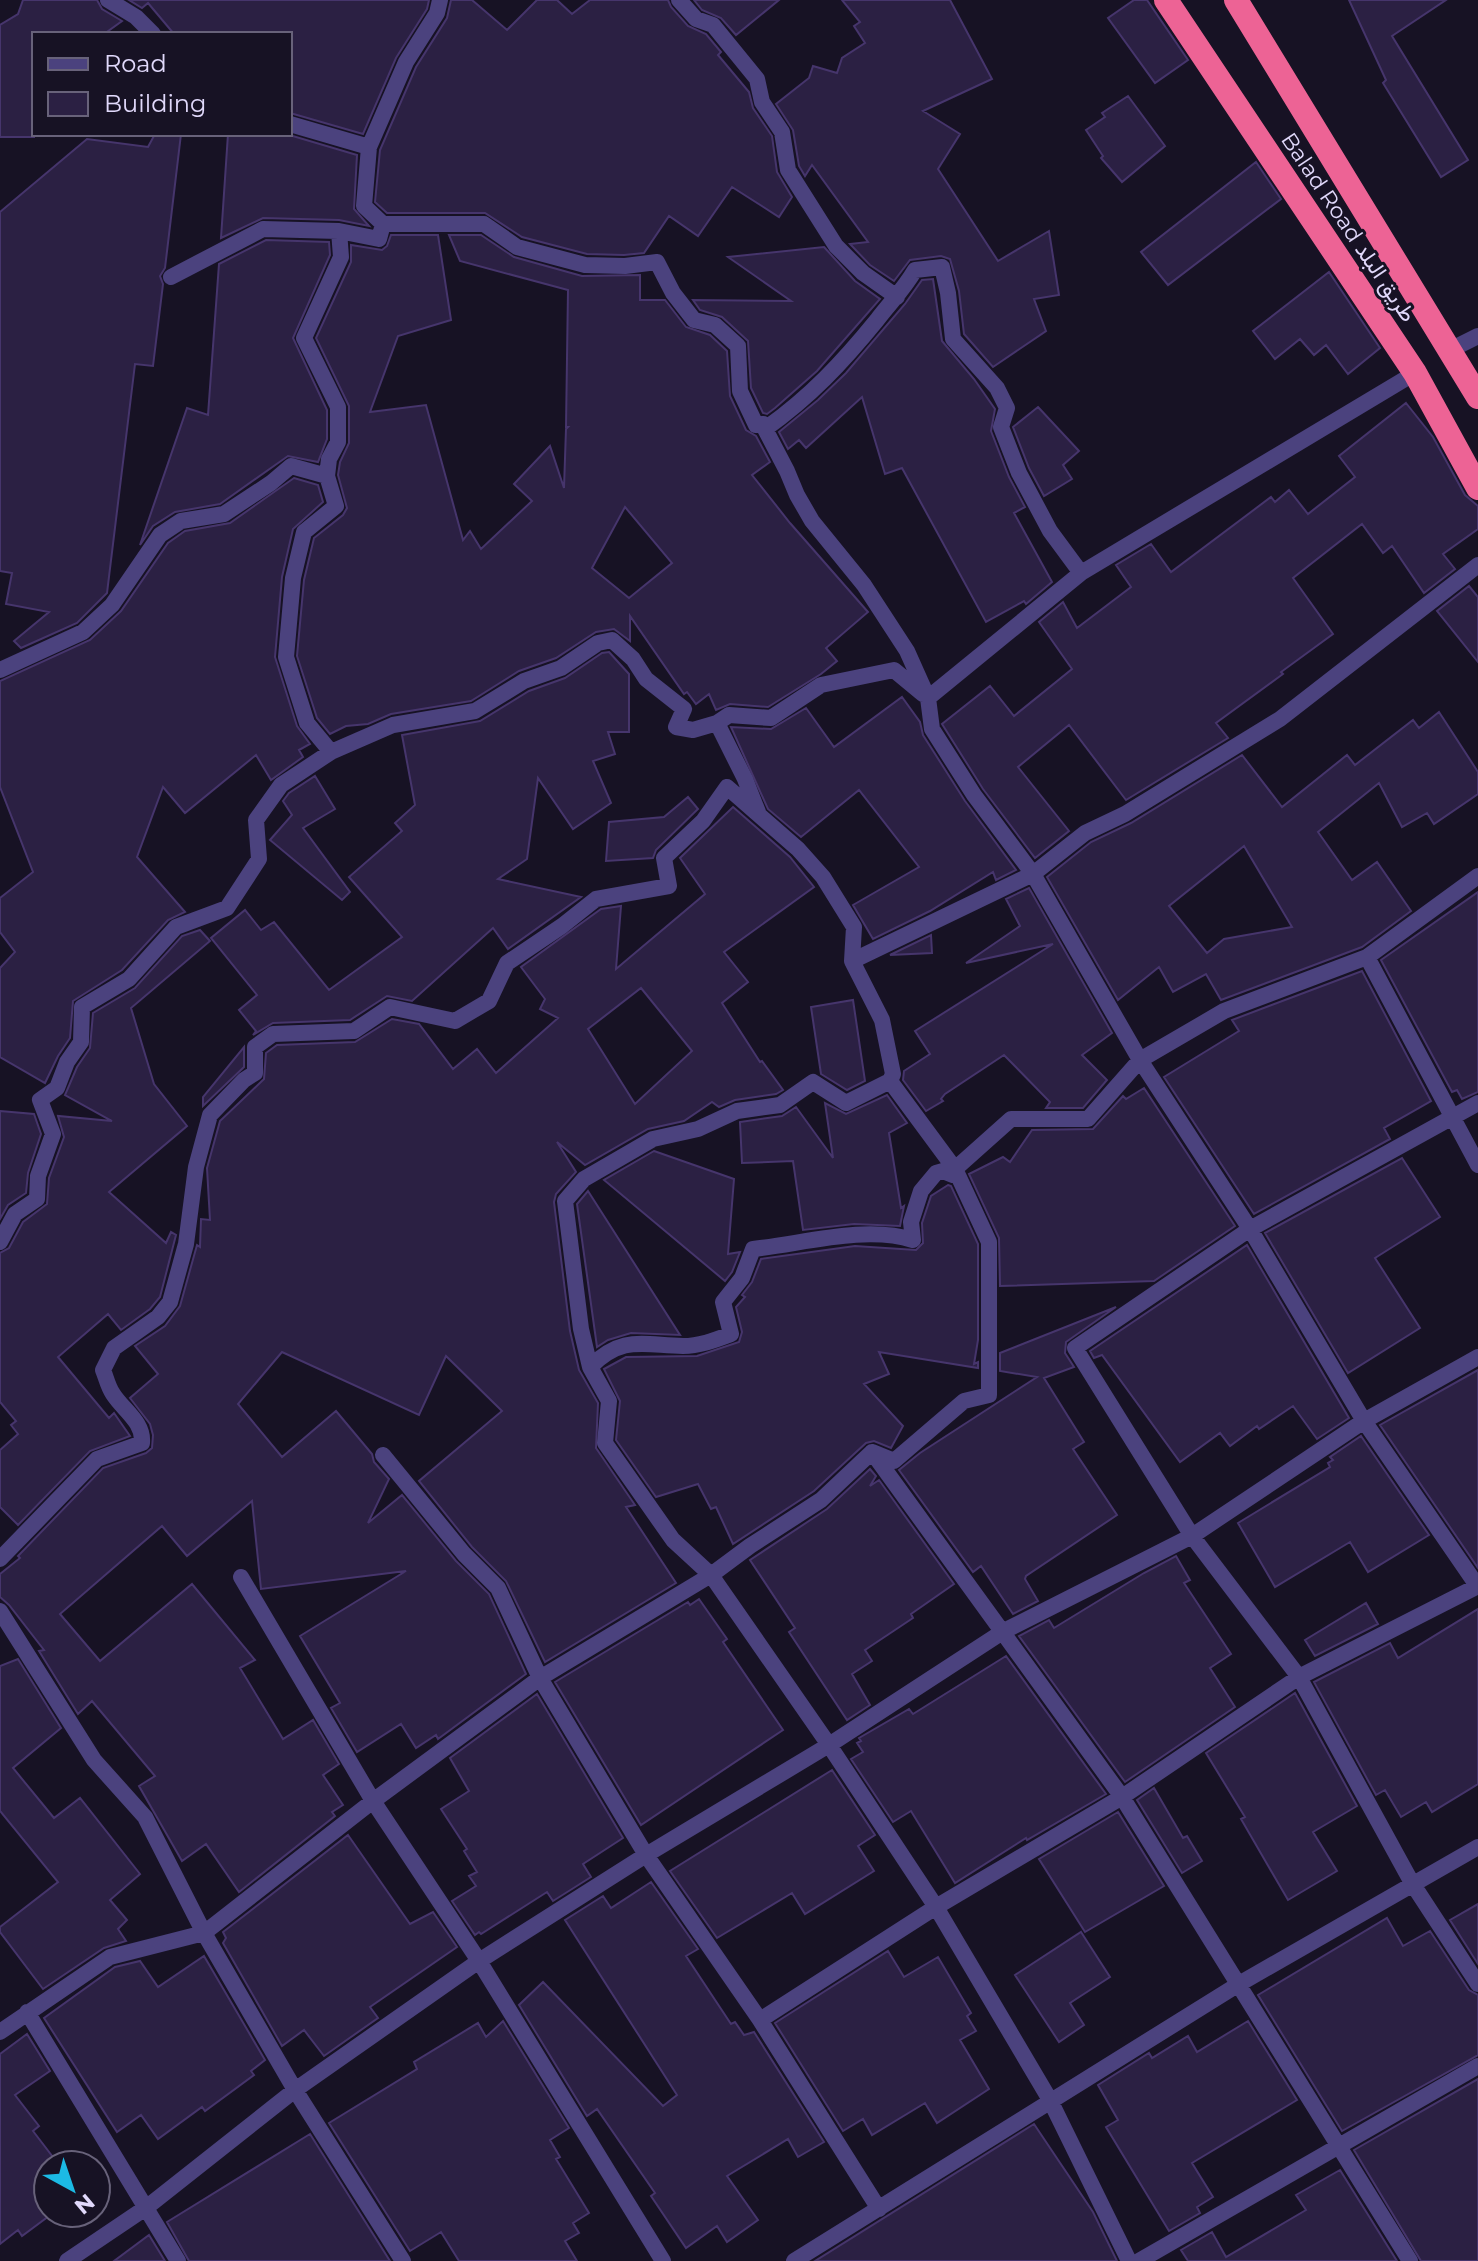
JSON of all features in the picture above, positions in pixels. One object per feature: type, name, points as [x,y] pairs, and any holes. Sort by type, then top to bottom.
[{"type":"highway","name":"Balad Road طريق البلد","points":[[1166,0],[1415,373],[1478,488]]},
{"type":"highway","name":"Balad Road طريق البلد","points":[[1236,0],[1478,397]]},
{"type":"street","points":[[108,0],[136,17],[151,32]]},
{"type":"street","points":[[440,0],[437,13],[406,62],[369,147],[364,206],[383,224],[484,224],[517,247],[585,265],[625,266],[657,262],[673,293],[694,320],[715,325],[738,346],[740,391],[756,425],[763,424],[812,521],[864,585],[907,651],[928,698],[932,729],[974,795],[1033,874],[1140,1060],[1250,1229],[1364,1421],[1478,1587],[1299,1677],[1122,1797],[936,1907],[760,2020]]},
{"type":"street","points":[[679,0],[696,19],[713,25],[757,79],[762,102],[782,132],[788,170],[836,246],[863,273],[897,297]]},
{"type":"street","points":[[292,125],[369,147]]},
{"type":"street","points":[[171,277],[263,229],[339,231],[379,239],[383,224]]},
{"type":"street","points":[[331,752],[307,723],[286,657],[293,578],[304,532],[336,506],[327,476],[329,459],[338,442],[338,407],[304,338],[341,257],[339,231]]},
{"type":"street","points":[[765,429],[799,404],[846,360],[915,270],[942,267],[953,339],[997,388],[1007,408],[1001,427],[1019,473],[1050,531],[1081,573]]},
{"type":"street","points":[[1450,350],[1478,336]]},
{"type":"street","points":[[928,698],[1081,573],[1415,373]]},
{"type":"street","points":[[0,670],[83,632],[112,605],[160,535],[181,521],[224,514],[291,466],[327,476]]},
{"type":"street","points":[[852,961],[1033,874],[1085,833],[1125,814],[1280,719],[1478,565]]},
{"type":"street","points":[[0,1242],[15,1214],[37,1199],[38,1176],[53,1134],[40,1100],[57,1088],[67,1062],[81,1042],[82,1007],[129,979],[176,927],[227,908],[259,859],[256,820],[281,785],[331,752],[393,725],[475,711],[524,681],[561,668],[598,643],[612,640],[633,659],[646,679],[684,709],[676,727],[693,730],[717,723],[729,715],[771,718],[821,685],[894,670],[928,698]]},
{"type":"street","points":[[717,723],[745,779],[758,814]]},
{"type":"street","points":[[0,1559],[97,1459],[142,1443],[137,1425],[113,1394],[103,1370],[114,1348],[158,1317],[170,1302],[183,1259],[196,1167],[210,1115],[255,1073],[255,1047],[273,1034],[354,1031],[390,1007],[455,1021],[489,1001],[507,963],[596,899],[669,886],[664,858],[703,821],[727,787],[798,849],[823,877],[854,927],[852,961],[882,1020],[893,1074],[890,1081],[846,1103],[813,1082],[780,1105],[737,1111],[698,1129],[653,1139],[584,1179],[565,1201],[581,1329],[590,1367],[609,1401],[605,1443],[673,1540],[711,1575],[936,1907],[1050,2100],[1129,2261]]},
{"type":"street","points":[[590,1367],[607,1350],[645,1342],[683,1346],[703,1344],[731,1334],[723,1302],[742,1278],[753,1249],[844,1236],[895,1235],[913,1240],[911,1222],[921,1191],[936,1173],[943,1171],[953,1175],[955,1169],[1011,1119],[1088,1119],[1140,1060],[1224,1011],[1367,957],[1478,876]]},
{"type":"street","points":[[1367,957],[1478,1165]]},
{"type":"street","points":[[872,1452],[894,1461],[964,1401],[989,1395],[989,1242],[955,1169],[890,1081]]},
{"type":"street","points":[[1478,1103],[1250,1229],[1075,1348],[1192,1536],[1299,1677],[1412,1883],[1478,1984]]},
{"type":"street","points":[[67,2261],[147,2207],[295,2090],[479,1961],[646,1855],[829,1745],[1004,1631],[1192,1536],[1364,1421],[1478,1357]]},
{"type":"street","points":[[0,2032],[110,1957],[204,1933],[373,1801],[540,1678],[711,1575],[821,1500],[872,1452]]},
{"type":"street","points":[[872,1452],[1122,1797],[1410,2261]]},
{"type":"street","points":[[383,1455],[464,1554],[498,1588],[540,1678],[646,1855],[760,2020],[879,2209]]},
{"type":"street","points":[[241,1577],[373,1801],[479,1961],[663,2261]]},
{"type":"street","points":[[0,1611],[94,1760],[145,1817],[204,1933],[295,2090],[403,2261]]},
{"type":"street","points":[[794,2261],[1239,1984],[1478,1847]]},
{"type":"street","points":[[27,2012],[178,2261]]},
{"type":"street","points":[[1139,2261],[1478,2066]]},
{"type":"building","points":[[23,0],[97,0],[102,9],[122,21],[107,32],[32,32],[34,137],[0,137],[0,25],[18,14]]},
{"type":"building","points":[[129,0],[429,0],[427,9],[396,58],[363,134],[292,114],[292,32],[172,32],[148,3],[142,8]]},
{"type":"building","points":[[451,0],[472,0],[507,30],[537,0],[557,0],[572,14],[590,0],[668,0],[688,26],[706,34],[721,52],[718,55],[749,92],[753,108],[772,136],[777,172],[792,197],[779,217],[732,187],[698,236],[669,216],[644,253],[624,255],[587,254],[522,237],[485,213],[387,213],[375,202],[380,150],[416,67],[447,18]]},
{"type":"building","points":[[694,0],[779,0],[736,35],[721,18],[702,10]]},
{"type":"building","points":[[842,0],[950,0],[992,79],[923,111],[960,134],[938,169],[998,261],[1049,231],[1059,295],[1034,299],[1046,331],[993,367],[964,334],[959,291],[950,259],[941,256],[910,260],[894,281],[870,265],[850,244],[868,242],[812,165],[805,176],[799,166],[793,130],[776,104],[809,78],[813,66],[837,73],[842,58],[865,43],[854,26],[860,22]]},
{"type":"building","points":[[1134,0],[1147,0],[1188,60],[1155,83],[1108,18]]},
{"type":"building","points":[[1349,0],[1446,0],[1392,36],[1468,160],[1441,177],[1383,83],[1386,80]]},
{"type":"building","points":[[1128,96],[1165,146],[1122,182],[1101,158],[1103,156],[1086,130],[1105,117],[1102,113]]},
{"type":"building","points":[[154,136],[181,136],[165,268],[160,276],[163,284],[153,366],[135,364],[107,593],[77,623],[21,648],[14,641],[49,612],[6,604],[12,573],[0,571],[0,212],[87,139],[148,147]]},
{"type":"building","points":[[228,136],[292,136],[357,155],[354,209],[369,226],[339,220],[263,218],[221,238]]},
{"type":"building","points":[[1256,162],[1281,199],[1168,285],[1141,252]]},
{"type":"building","points":[[391,235],[438,235],[451,320],[398,336],[370,412],[426,405],[463,540],[470,531],[481,549],[532,501],[514,484],[550,446],[564,488],[568,427],[568,290],[460,261],[449,235],[481,235],[514,257],[582,276],[640,275],[640,300],[665,300],[686,327],[710,335],[727,351],[730,396],[746,430],[756,436],[770,462],[752,475],[868,612],[826,648],[837,661],[768,707],[730,704],[716,710],[709,694],[696,704],[687,692],[684,694],[630,616],[630,641],[614,629],[596,632],[556,658],[519,671],[471,701],[391,714],[368,724],[346,726],[330,734],[317,718],[297,656],[304,580],[314,538],[343,515],[347,508],[338,475],[349,443],[349,406],[316,338],[351,262],[351,245],[382,250]],"holes":[[[625,507],[672,563],[629,598],[592,568]]]},
{"type":"building","points":[[266,240],[329,242],[330,255],[293,338],[327,410],[327,439],[318,462],[288,456],[220,504],[175,512],[153,526],[140,545],[187,408],[208,415],[219,264]]},
{"type":"building","points":[[824,247],[855,281],[880,299],[817,371],[775,408],[767,414],[763,413],[751,388],[748,341],[722,317],[700,310],[693,300],[791,301],[728,257]]},
{"type":"building","points":[[1329,272],[1380,348],[1348,374],[1326,345],[1314,355],[1300,339],[1275,359],[1253,331]]},
{"type":"building","points":[[933,279],[942,341],[995,409],[991,431],[1025,507],[1014,513],[1052,582],[1026,604],[1024,601],[986,622],[902,468],[885,474],[862,397],[806,448],[799,440],[788,449],[779,432],[846,373],[922,280]]},
{"type":"building","points":[[1406,403],[1433,437],[1465,495],[1478,506],[1478,529],[1443,554],[1455,569],[1424,593],[1392,546],[1383,553],[1362,524],[1293,578],[1333,634],[1216,723],[1228,738],[1126,800],[1069,725],[1018,767],[1069,831],[1035,858],[983,789],[942,724],[990,686],[1014,716],[1072,669],[1039,622],[1063,602],[1077,628],[1131,587],[1116,565],[1151,544],[1171,572],[1271,497],[1275,502],[1289,490],[1308,514],[1355,477],[1339,456]]},
{"type":"building","points":[[1038,407],[1079,451],[1063,465],[1072,479],[1044,496],[1013,427]]},
{"type":"building","points":[[294,478],[318,485],[323,502],[293,529],[282,577],[275,657],[297,726],[310,744],[299,750],[303,757],[271,780],[256,755],[185,813],[163,787],[137,857],[185,912],[168,920],[122,970],[73,1001],[70,1038],[45,1083],[0,1057],[0,968],[15,952],[0,932],[0,898],[33,872],[0,787],[0,681],[90,640],[121,611],[168,543],[185,531],[230,523]]},
{"type":"building","points":[[1469,586],[1478,597],[1478,662],[1437,611]]},
{"type":"building","points":[[609,652],[629,674],[629,732],[608,732],[615,754],[593,761],[611,803],[573,829],[538,778],[527,859],[498,879],[581,897],[508,949],[493,928],[412,1001],[387,996],[350,1020],[273,1023],[253,1035],[256,1031],[239,1010],[257,995],[211,938],[245,910],[261,930],[274,922],[329,990],[402,937],[349,877],[402,831],[395,823],[415,805],[402,735],[480,721],[529,691],[565,678],[602,653]]},
{"type":"building","points":[[902,697],[920,722],[923,735],[965,801],[1016,870],[996,880],[993,872],[930,911],[873,939],[853,905],[919,867],[859,790],[801,837],[768,809],[731,727],[771,729],[806,708],[834,747]]},
{"type":"building","points":[[1439,712],[1478,772],[1478,794],[1434,824],[1427,813],[1402,827],[1379,783],[1318,832],[1352,880],[1377,862],[1411,911],[1362,947],[1221,1000],[1206,974],[1173,992],[1159,967],[1118,1000],[1047,877],[1091,842],[1131,823],[1242,755],[1282,807],[1347,755],[1355,765],[1413,720],[1419,728]],"holes":[[[1244,846],[1292,927],[1224,939],[1207,953],[1169,906]]]},
{"type":"building","points":[[315,776],[335,809],[303,828],[350,892],[342,900],[270,840],[292,815],[283,801],[289,793]]},
{"type":"building","points":[[688,797],[698,809],[656,850],[653,858],[606,861],[609,822],[664,817]]},
{"type":"building","points":[[733,807],[790,857],[814,887],[724,952],[748,982],[722,1003],[760,1062],[783,1090],[776,1094],[735,1100],[719,1107],[712,1102],[684,1121],[648,1129],[585,1165],[557,1142],[576,1172],[556,1194],[554,1202],[570,1331],[579,1370],[598,1403],[596,1448],[635,1505],[626,1507],[676,1583],[545,1662],[506,1581],[472,1547],[419,1481],[502,1411],[446,1356],[419,1415],[282,1352],[238,1404],[282,1457],[336,1411],[389,1479],[368,1523],[402,1495],[456,1561],[489,1594],[526,1674],[438,1739],[436,1735],[416,1748],[401,1724],[357,1752],[331,1708],[340,1703],[300,1636],[406,1571],[261,1589],[252,1501],[187,1556],[162,1526],[60,1614],[100,1661],[192,1584],[255,1660],[240,1668],[283,1739],[313,1720],[339,1764],[323,1775],[343,1805],[332,1812],[335,1816],[239,1892],[206,1844],[182,1861],[139,1786],[155,1776],[92,1701],[78,1714],[39,1651],[44,1650],[0,1597],[0,1574],[20,1558],[18,1556],[103,1468],[152,1448],[150,1424],[130,1398],[158,1374],[135,1346],[165,1326],[180,1306],[197,1245],[200,1247],[201,1219],[210,1220],[207,1168],[220,1121],[264,1079],[266,1053],[277,1045],[355,1042],[392,1019],[419,1024],[453,1069],[477,1049],[496,1073],[558,1018],[540,1009],[545,999],[521,967],[601,909],[621,906],[616,969],[705,894],[680,858]],"holes":[[[641,988],[692,1051],[635,1104],[588,1029]]]},
{"type":"building","points":[[1029,888],[1112,1033],[1082,1055],[1107,1080],[1083,1108],[1046,1108],[1050,1102],[1004,1055],[945,1094],[941,1099],[943,1101],[926,1111],[903,1080],[904,1071],[930,1054],[915,1031],[1053,944],[966,963],[1020,926],[1006,899]]},
{"type":"building","points":[[1478,892],[1478,1092],[1462,1099],[1457,1090],[1452,1092],[1381,960]]},
{"type":"building","points":[[200,930],[210,941],[131,1008],[154,1084],[187,1126],[109,1192],[166,1243],[171,1232],[176,1235],[160,1297],[150,1309],[121,1330],[108,1314],[58,1357],[109,1418],[114,1413],[130,1436],[90,1451],[18,1525],[0,1507],[0,1450],[18,1434],[11,1425],[16,1421],[0,1402],[0,1253],[9,1248],[23,1222],[47,1204],[49,1178],[64,1137],[58,1116],[112,1121],[65,1095],[77,1067],[90,1048],[93,1013],[135,988],[182,936]]},
{"type":"building","points":[[931,935],[932,953],[890,955]]},
{"type":"building","points":[[1362,971],[1431,1101],[1384,1128],[1390,1139],[1254,1214],[1164,1077],[1239,1031],[1232,1020]]},
{"type":"building","points":[[853,1000],[865,1081],[847,1090],[821,1074],[811,1007]]},
{"type":"building","points":[[244,1047],[244,1067],[203,1106],[203,1097]]},
{"type":"building","points":[[1144,1088],[1235,1226],[1154,1281],[1000,1286],[999,1238],[969,1174],[1003,1157],[1010,1162],[1032,1130],[1093,1129],[1123,1096],[1126,1099]]},
{"type":"building","points":[[887,1095],[907,1123],[889,1133],[901,1208],[904,1206],[900,1226],[854,1224],[803,1230],[793,1161],[742,1163],[740,1122],[782,1116],[796,1107],[833,1158],[825,1103],[846,1114]]},
{"type":"building","points":[[0,1111],[34,1114],[41,1134],[28,1173],[26,1193],[8,1205],[0,1219]]},
{"type":"building","points":[[654,1151],[734,1179],[728,1254],[740,1252],[725,1281],[604,1180]]},
{"type":"building","points":[[1402,1158],[1440,1217],[1375,1258],[1420,1328],[1348,1373],[1265,1233]]},
{"type":"building","points":[[948,1185],[978,1244],[978,1340],[974,1364],[978,1362],[978,1368],[879,1352],[889,1374],[864,1384],[903,1426],[891,1448],[874,1441],[866,1443],[814,1491],[733,1544],[716,1507],[711,1509],[698,1484],[656,1497],[616,1440],[620,1401],[604,1369],[626,1357],[697,1356],[739,1342],[742,1332],[736,1307],[745,1297],[742,1295],[752,1282],[761,1259],[855,1246],[916,1250],[923,1243],[922,1223],[931,1196]]},
{"type":"building","points":[[588,1191],[680,1335],[631,1333],[597,1347],[577,1204]]},
{"type":"building","points":[[1247,1245],[1349,1418],[1317,1439],[1293,1406],[1259,1429],[1257,1426],[1230,1446],[1220,1433],[1180,1462],[1102,1355],[1094,1358],[1090,1351]]},
{"type":"building","points":[[1116,1307],[1066,1342],[1065,1353],[1074,1367],[1044,1378],[1084,1442],[1073,1449],[1117,1515],[1026,1576],[1038,1601],[1013,1614],[981,1566],[973,1572],[899,1470],[1037,1377],[1000,1371],[1000,1353]]},
{"type":"building","points":[[1478,1370],[1478,1568],[1380,1425]]},
{"type":"building","points":[[1361,1436],[1429,1535],[1368,1572],[1350,1542],[1275,1587],[1238,1523],[1330,1467],[1328,1463],[1333,1460],[1330,1457]]},
{"type":"building","points":[[870,1469],[876,1476],[870,1486],[879,1480],[954,1584],[911,1614],[913,1618],[865,1650],[872,1661],[852,1674],[870,1705],[847,1720],[789,1632],[795,1628],[750,1560],[827,1509]]},
{"type":"building","points":[[1176,1556],[1190,1580],[1184,1583],[1231,1654],[1210,1668],[1235,1707],[1125,1782],[1019,1636],[1049,1620],[1054,1628]]},
{"type":"building","points":[[699,1599],[727,1639],[723,1642],[783,1730],[641,1825],[555,1682],[688,1602],[690,1605]]},
{"type":"building","points":[[1366,1603],[1378,1624],[1315,1656],[1305,1640]]},
{"type":"building","points":[[1478,1609],[1478,1784],[1432,1812],[1426,1802],[1401,1817],[1385,1790],[1376,1795],[1314,1682],[1390,1643],[1398,1658]]},
{"type":"building","points":[[1006,1656],[1106,1794],[1026,1838],[955,1883],[911,1811],[893,1822],[851,1759],[863,1752],[857,1743],[861,1741],[859,1738],[909,1709],[913,1714]]},
{"type":"building","points":[[18,1659],[61,1728],[13,1768],[54,1818],[80,1798],[140,1874],[110,1900],[127,1920],[118,1929],[126,1941],[104,1948],[43,1989],[0,1932],[0,1927],[58,1882],[0,1811],[0,1666]]},
{"type":"building","points":[[1295,1693],[1357,1806],[1313,1832],[1337,1871],[1288,1900],[1241,1819],[1245,1817],[1206,1753]]},
{"type":"building","points":[[537,1694],[623,1838],[583,1864],[591,1877],[553,1901],[547,1892],[475,1935],[452,1901],[476,1886],[469,1876],[477,1872],[464,1851],[467,1849],[441,1809],[469,1791],[450,1758]]},
{"type":"building","points":[[832,1770],[875,1835],[858,1846],[874,1871],[805,1914],[792,1893],[717,1938],[670,1871]]},
{"type":"building","points":[[1154,1788],[1183,1838],[1187,1836],[1202,1861],[1182,1873],[1137,1800]]},
{"type":"building","points":[[1118,1812],[1164,1886],[1085,1932],[1039,1859]]},
{"type":"building","points":[[348,1835],[410,1924],[433,1912],[457,1947],[370,2007],[378,2018],[324,2056],[304,2030],[282,2046],[223,1943],[226,1938],[223,1932]]},
{"type":"building","points":[[651,1882],[698,1949],[686,1956],[731,2024],[735,2022],[744,2035],[754,2032],[824,2142],[798,2157],[788,2139],[727,2176],[758,2220],[727,2242],[717,2226],[686,2248],[651,2196],[655,2193],[597,2109],[587,2116],[519,2005],[543,1982],[663,2106],[677,2095],[565,1920],[603,1896],[611,1908]]},
{"type":"building","points":[[1478,1904],[1478,1964],[1450,1920]]},
{"type":"building","points":[[1387,1918],[1403,1946],[1430,1931],[1469,1990],[1478,1995],[1478,2055],[1342,2131],[1258,1995]]},
{"type":"building","points":[[1081,1932],[1110,1977],[1070,2003],[1084,2025],[1059,2042],[1015,1975]]},
{"type":"building","points":[[888,1951],[904,1977],[938,1957],[971,2013],[967,2016],[976,2031],[960,2040],[989,2089],[937,2123],[925,2103],[872,2135],[863,2119],[843,2131],[775,2023]]},
{"type":"building","points":[[204,1956],[265,2060],[251,2071],[254,2075],[205,2111],[202,2107],[158,2139],[141,2115],[117,2132],[44,2018],[115,1967],[140,1961],[158,1987]]},
{"type":"building","points":[[503,2021],[569,2128],[550,2140],[560,2157],[556,2159],[589,2213],[573,2223],[579,2233],[565,2241],[577,2261],[459,2261],[441,2232],[410,2251],[329,2123],[417,2069],[414,2062],[478,2023],[486,2037]]},
{"type":"building","points":[[1248,2021],[1297,2100],[1192,2163],[1213,2197],[1197,2207],[1200,2213],[1169,2231],[1106,2127],[1118,2120],[1098,2085],[1149,2053],[1152,2058],[1188,2036],[1197,2052]]},
{"type":"building","points":[[27,2034],[50,2071],[15,2095],[39,2126],[33,2131],[47,2149],[32,2149],[32,2229],[22,2236],[18,2230],[0,2244],[0,2054]]},
{"type":"building","points":[[1478,2079],[1478,2261],[1421,2261],[1354,2150]]},
{"type":"building","points":[[1034,2124],[1093,2212],[1117,2261],[815,2261]]},
{"type":"building","points":[[310,2134],[390,2261],[189,2261],[167,2222]]},
{"type":"building","points":[[1340,2170],[1397,2261],[1188,2261],[1181,2250],[1212,2232],[1226,2257],[1306,2210],[1296,2195]]},
{"type":"building","points":[[149,2235],[165,2261],[114,2261]]}]
